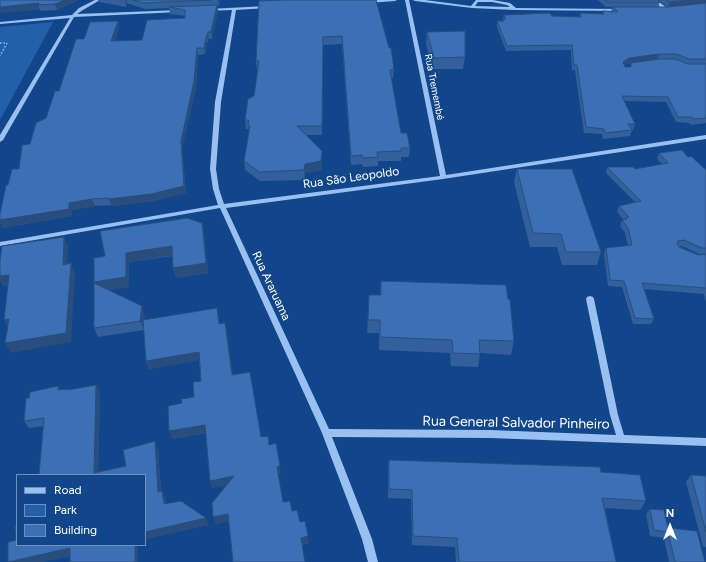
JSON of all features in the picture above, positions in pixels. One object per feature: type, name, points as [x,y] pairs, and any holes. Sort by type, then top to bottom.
[{"type":"street","points":[[1,137],[73,16],[80,9],[98,0]]},
{"type":"street","points":[[365,2],[395,0]]},
{"type":"street","name":"Rua Tremembé","points":[[407,0],[443,177]]},
{"type":"street","points":[[414,0],[472,7],[627,10]]},
{"type":"street","points":[[655,0],[666,10]]},
{"type":"street","points":[[472,7],[477,1],[492,1],[508,4],[515,9]]},
{"type":"street","points":[[204,10],[273,7]]},
{"type":"street","name":"Rua Araruama","points":[[234,9],[218,102],[214,169],[216,189],[222,206],[326,433],[367,539],[373,562]]},
{"type":"street","points":[[658,10],[672,9]]},
{"type":"street","points":[[0,23],[73,16],[188,11]]},
{"type":"street","name":"Rua São Leopoldo","points":[[0,244],[222,206],[443,177],[706,137]]},
{"type":"street","points":[[590,299],[614,415],[621,439]]},
{"type":"street","name":"Rua General Salvador Pinheiro","points":[[326,433],[490,434],[706,442]]},
{"type":"path","points":[[0,43],[7,43],[0,56]]},
{"type":"green space","points":[[53,22],[0,120],[0,27]]},
{"type":"building","points":[[0,0],[64,0],[55,4],[38,5],[39,3],[0,7]]},
{"type":"building","points":[[133,0],[211,0],[143,3]]},
{"type":"building","points":[[376,0],[389,48],[391,48],[394,69],[390,70],[401,133],[407,133],[410,148],[401,148],[401,151],[377,152],[378,157],[363,158],[362,155],[351,156],[342,36],[323,37],[322,126],[297,126],[322,151],[321,161],[305,164],[304,170],[259,172],[244,161],[250,126],[248,126],[249,120],[245,120],[248,99],[254,96],[259,61],[256,61],[259,1]]},
{"type":"building","points":[[605,0],[658,0],[660,2],[607,2]]},
{"type":"building","points":[[667,0],[691,0],[669,2]]},
{"type":"building","points":[[706,3],[706,59],[689,59],[676,54],[659,54],[629,58],[623,62],[625,67],[631,67],[631,63],[659,59],[675,59],[688,64],[706,64],[706,118],[693,119],[692,117],[678,117],[668,97],[622,96],[635,124],[628,124],[632,130],[605,133],[604,129],[586,127],[577,65],[574,65],[572,45],[507,46],[497,21],[504,21],[503,19],[506,19],[504,15],[550,13],[552,16],[581,17],[580,13],[604,14],[603,11],[618,12],[613,7],[668,7]]},
{"type":"building","points":[[217,5],[211,32],[208,32],[206,36],[204,48],[197,48],[194,81],[181,141],[184,186],[151,194],[109,199],[92,199],[69,203],[69,209],[0,220],[6,185],[8,185],[12,169],[19,169],[22,145],[30,144],[36,123],[46,118],[55,91],[59,91],[76,39],[84,39],[90,22],[118,21],[111,41],[142,40],[147,20],[185,18],[185,10],[169,7]]},
{"type":"building","points":[[465,31],[465,57],[434,58],[427,32]]},
{"type":"building","points":[[682,150],[688,157],[691,156],[706,170],[706,248],[702,248],[684,240],[678,241],[677,244],[679,247],[698,255],[706,254],[706,288],[642,283],[654,319],[635,318],[624,281],[610,280],[606,248],[632,245],[628,228],[622,220],[629,217],[619,206],[641,201],[607,167],[633,167],[635,169],[668,163],[659,153]]},
{"type":"building","points":[[517,169],[572,169],[601,252],[566,252],[561,234],[533,233]]},
{"type":"building","points":[[187,218],[202,223],[206,263],[173,268],[172,246],[126,253],[126,277],[94,282],[94,258],[105,256],[100,231]]},
{"type":"building","points":[[64,237],[63,265],[71,263],[66,333],[5,343],[9,319],[4,320],[9,275],[0,276],[2,246]]},
{"type":"building","points":[[381,281],[506,285],[508,299],[510,300],[514,341],[479,340],[480,354],[453,353],[452,340],[380,337],[380,320],[368,320],[369,295],[381,295]]},
{"type":"building","points":[[94,283],[142,306],[140,321],[94,328]]},
{"type":"building","points":[[217,308],[219,324],[225,323],[232,375],[250,372],[261,437],[268,436],[269,445],[276,443],[280,466],[277,467],[283,502],[290,501],[292,511],[297,510],[300,522],[305,521],[308,536],[301,538],[305,562],[233,562],[228,514],[213,517],[212,503],[234,476],[210,481],[205,425],[169,431],[168,406],[182,403],[181,399],[194,397],[193,382],[201,381],[199,352],[146,361],[143,320]]},
{"type":"building","points":[[96,385],[94,473],[126,466],[123,450],[155,441],[158,492],[162,491],[164,504],[181,501],[206,518],[146,532],[146,474],[39,474],[44,418],[24,421],[26,398],[29,398],[30,392],[58,386],[58,390],[69,389],[68,390]]},
{"type":"building","points":[[389,460],[600,467],[601,472],[640,475],[646,501],[602,498],[616,562],[459,562],[457,538],[413,536],[412,490],[389,489]]},
{"type":"building","points":[[691,475],[706,476],[706,532]]},
{"type":"building","points":[[650,509],[664,510],[668,528],[697,531],[705,562],[675,562],[668,532],[654,530]]},
{"type":"building","points":[[16,540],[16,546],[135,546],[135,562],[70,562],[70,548],[8,562],[8,542]]}]
